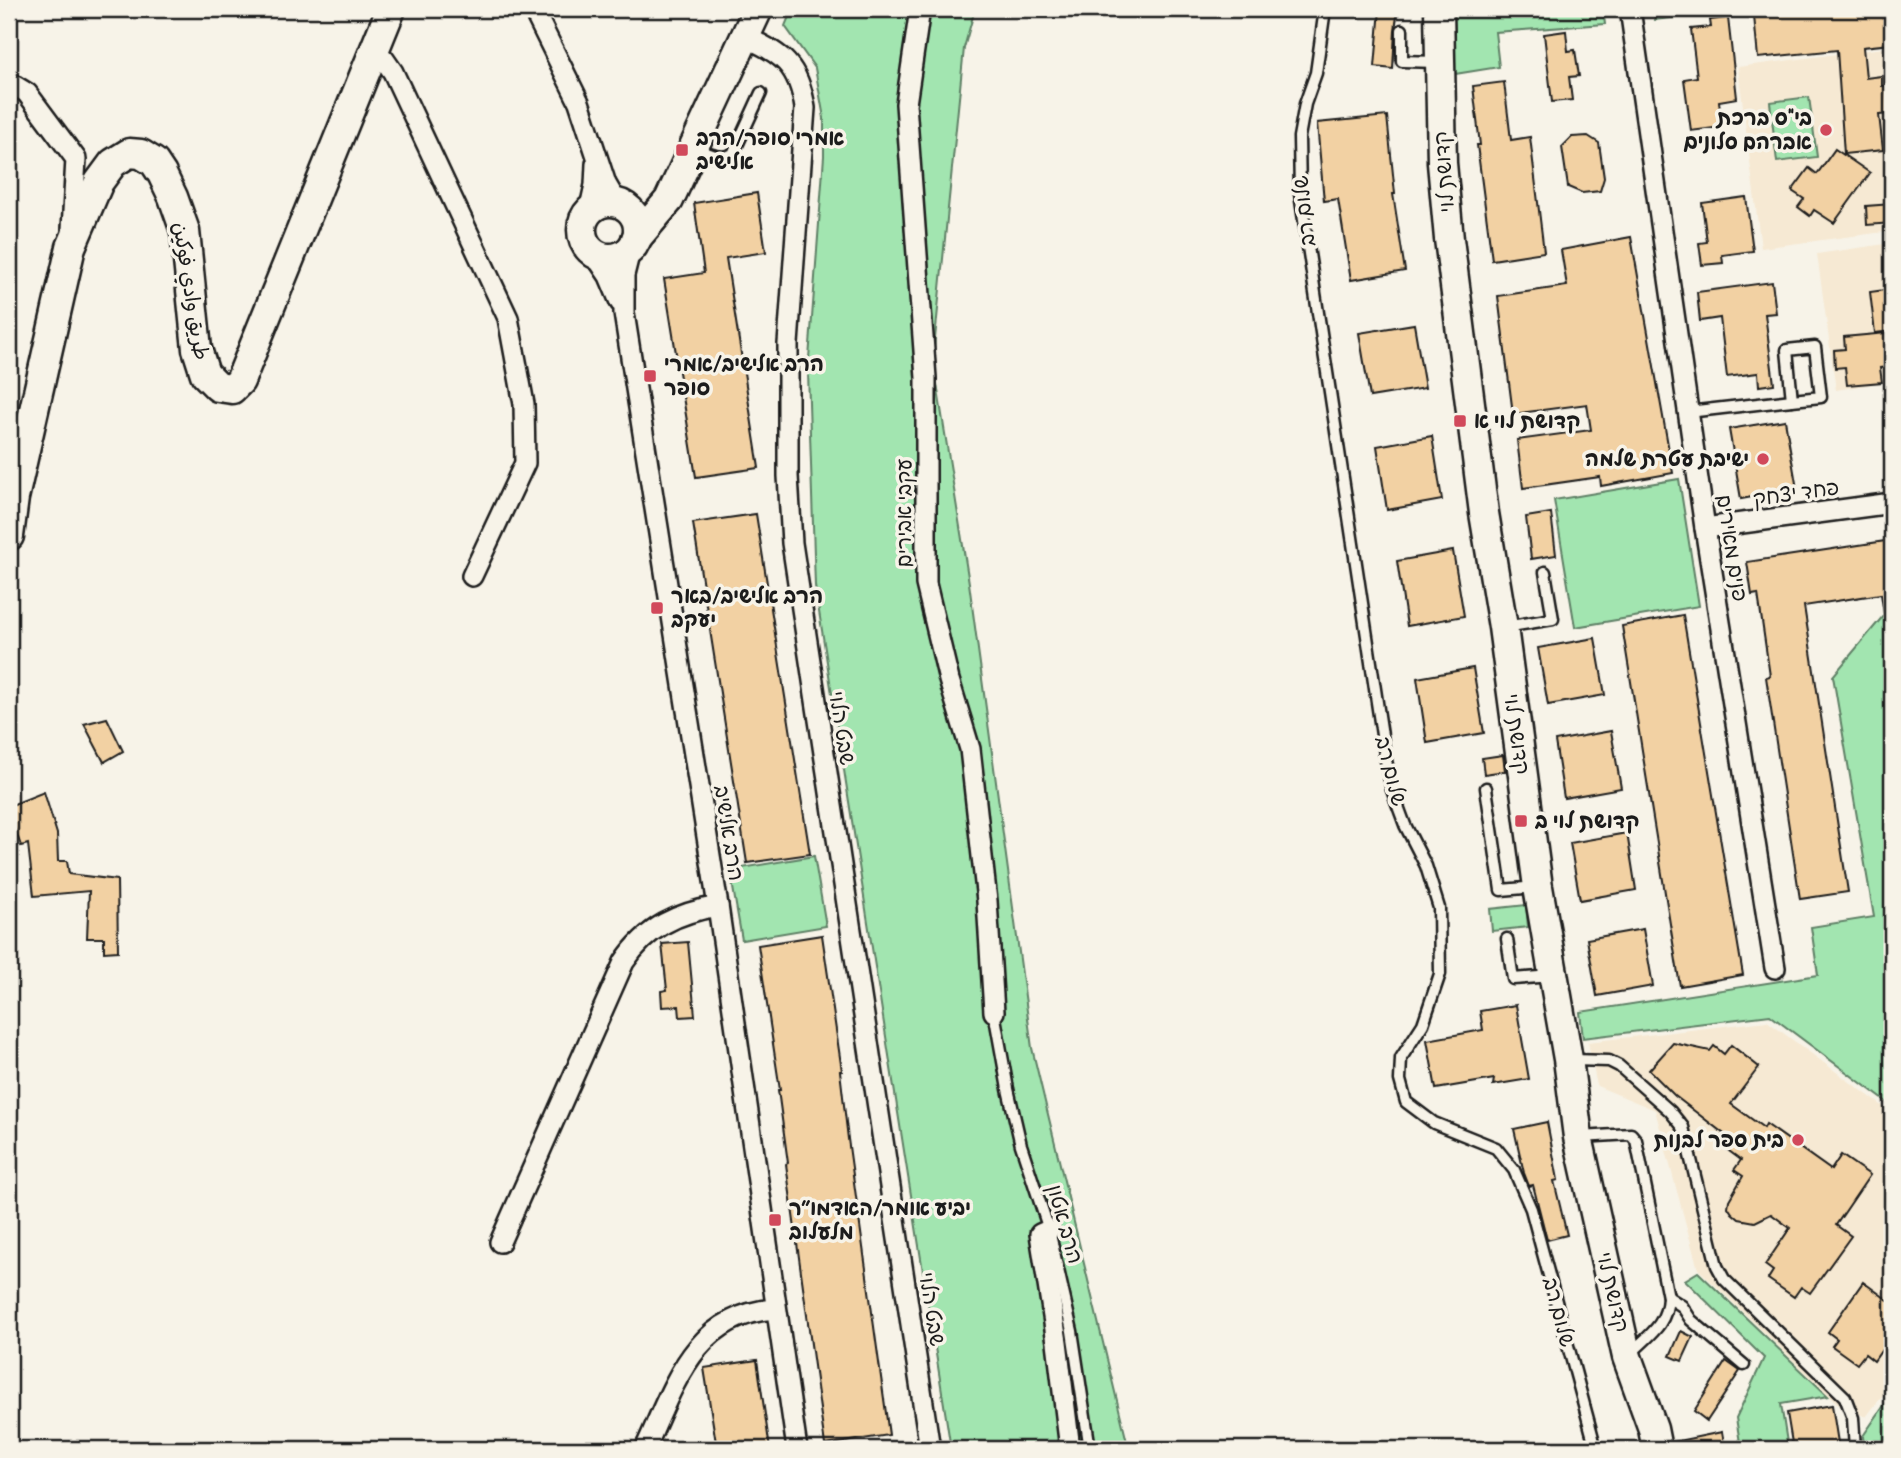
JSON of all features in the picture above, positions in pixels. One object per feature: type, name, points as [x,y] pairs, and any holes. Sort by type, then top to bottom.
[{"type":"street","name":"طريق وادي فوکين","points":[[9,536],[14,498],[71,247],[99,181],[113,163],[129,153],[141,154],[154,162],[162,174],[185,231],[197,349],[205,374],[218,387],[232,389],[240,381],[391,9]]},
{"type":"street","points":[[533,9],[579,102],[606,184],[635,217],[638,231],[624,275],[624,313]]},
{"type":"street","points":[[593,252],[601,256],[617,256],[634,243],[669,200],[758,9]]},
{"type":"street","name":"עקבי אבירים","points":[[920,9],[906,104],[926,378],[926,584],[970,749],[987,901],[994,1012]]},
{"type":"street","name":"קדושת לוי","points":[[1439,9],[1442,163],[1449,239],[1484,513],[1503,628],[1538,887],[1568,1059],[1578,1137],[1627,1357],[1653,1429],[1657,1449]]},
{"type":"street","name":"פנים מאירים","points":[[1630,9],[1705,528],[1775,968]]},
{"type":"street","name":"שבט הלוי","points":[[745,37],[775,52],[790,65],[800,84],[805,108],[788,344],[788,476],[792,543],[930,1449]]},
{"type":"street","points":[[374,50],[393,72],[508,318],[524,404],[525,463],[472,576]]},
{"type":"street","points":[[9,82],[27,93],[76,159],[71,247]]},
{"type":"street","points":[[589,212],[595,185],[596,153]]},
{"type":"street","points":[[624,313],[609,276],[583,238],[584,219],[602,203],[621,204],[663,195],[678,181]]},
{"type":"street","name":"הרב אלישיב","points":[[624,313],[718,906],[797,1449]]},
{"type":"street","name":"פחד יצחק","points":[[1705,528],[1892,503]]},
{"type":"street","points":[[500,1242],[624,962],[646,935],[664,922],[685,913],[718,906]]},
{"type":"street","points":[[1049,1230],[1040,1234],[1070,1449]]},
{"type":"street","points":[[645,1449],[679,1374],[703,1341],[735,1318],[776,1309]]},
{"type":"lane","name":"שלום רב","points":[[1325,9],[1316,73],[1305,104],[1299,136],[1300,194],[1385,755],[1392,790],[1405,825],[1426,866],[1439,908],[1440,974],[1423,1024],[1401,1058],[1400,1080],[1406,1102],[1434,1123],[1496,1148],[1514,1170],[1531,1209],[1596,1449]]},
{"type":"lane","points":[[1402,30],[1402,61],[1439,62]]},
{"type":"lane","points":[[694,148],[718,157],[727,158],[733,154],[761,93]]},
{"type":"lane","points":[[1688,412],[1821,397],[1815,347],[1787,350],[1792,400]]},
{"type":"lane","points":[[1503,628],[1553,620],[1545,572]]},
{"type":"lane","points":[[1486,788],[1501,890],[1538,887]]},
{"type":"lane","points":[[1507,939],[1513,979],[1553,976]]},
{"type":"lane","name":"הרב אטון","points":[[994,1012],[1007,1089],[1021,1145],[1049,1230],[1072,1331],[1090,1449]]},
{"type":"lane","points":[[1568,1059],[1609,1061],[1619,1066],[1670,1111],[1683,1127],[1717,1266],[1724,1279],[1845,1396],[1853,1418],[1855,1449]]},
{"type":"lane","points":[[1578,1137],[1623,1133],[1631,1134],[1636,1140],[1668,1297],[1668,1311],[1664,1320],[1627,1357]]},
{"type":"lane","points":[[1668,1297],[1682,1306],[1691,1320],[1745,1365]]},
{"type":"shaded area","points":[[1892,47],[1892,231],[1761,248],[1738,67]]},
{"type":"shaded area","points":[[1892,243],[1892,381],[1836,390],[1817,254]]},
{"type":"shaded area","points":[[1767,1021],[1884,1107],[1892,1163],[1892,1383],[1866,1417],[1840,1406],[1698,1269],[1655,1110],[1597,1086],[1588,1042]]},
{"type":"green space","points":[[792,9],[975,9],[964,48],[933,359],[969,583],[1032,1048],[1127,1449],[951,1449],[815,586],[808,372],[824,156],[824,118],[815,68],[785,26]]},
{"type":"green space","points":[[1454,9],[1603,9],[1605,24],[1495,32],[1499,67],[1455,74]]},
{"type":"green space","points":[[1653,9],[1745,9],[1655,20]]},
{"type":"green space","points":[[1809,97],[1817,157],[1777,162],[1770,102]]},
{"type":"green space","points":[[1679,479],[1699,606],[1575,627],[1554,500]]},
{"type":"green space","points":[[1892,614],[1892,1106],[1770,1015],[1583,1038],[1580,1012],[1818,975],[1811,927],[1874,917],[1833,676],[1884,615]]},
{"type":"green space","points":[[814,856],[826,926],[742,940],[730,870]]},
{"type":"green space","points":[[1526,905],[1528,927],[1492,931],[1490,909]]},
{"type":"green space","points":[[1698,1272],[1828,1396],[1781,1404],[1788,1449],[1741,1449],[1736,1418],[1764,1358],[1685,1280]]},
{"type":"green space","points":[[1892,1394],[1892,1449],[1864,1449],[1863,1436]]},
{"type":"building","points":[[1380,9],[1398,9],[1393,69],[1375,67]]},
{"type":"building","points":[[1830,9],[1888,9],[1891,44],[1863,47],[1866,78],[1882,76],[1882,86],[1886,86],[1889,114],[1879,115],[1883,150],[1844,154],[1837,50],[1758,58],[1754,16]]},
{"type":"building","points":[[1728,18],[1737,98],[1719,101],[1722,127],[1691,131],[1684,79],[1697,77],[1691,29],[1711,27],[1710,20]]},
{"type":"building","points":[[1566,31],[1568,51],[1575,50],[1579,76],[1569,77],[1572,100],[1552,102],[1544,34]]},
{"type":"building","points":[[1504,82],[1511,140],[1530,137],[1544,252],[1492,260],[1477,145],[1480,145],[1473,86]]},
{"type":"building","points":[[1387,116],[1393,194],[1405,271],[1351,280],[1338,199],[1324,201],[1317,123]]},
{"type":"building","points":[[1588,136],[1599,143],[1604,178],[1600,191],[1582,193],[1568,187],[1562,147],[1572,137]]},
{"type":"building","points":[[1835,149],[1870,173],[1834,223],[1814,210],[1810,216],[1798,207],[1804,199],[1792,191],[1809,168],[1817,174]]},
{"type":"building","points":[[757,193],[766,252],[726,258],[759,468],[696,477],[664,279],[704,273],[694,203]]},
{"type":"building","points":[[1746,197],[1753,251],[1722,255],[1723,263],[1702,265],[1699,243],[1707,242],[1702,203]]},
{"type":"building","points":[[1892,204],[1892,223],[1867,225],[1866,206]]},
{"type":"building","points":[[1631,237],[1673,473],[1601,486],[1600,477],[1523,488],[1517,440],[1591,430],[1587,404],[1513,414],[1498,296],[1567,286],[1561,250]]},
{"type":"building","points":[[1772,282],[1776,313],[1765,314],[1774,384],[1759,386],[1758,373],[1727,377],[1720,318],[1700,321],[1697,292]]},
{"type":"building","points":[[1892,289],[1892,331],[1875,333],[1870,292]]},
{"type":"building","points":[[1414,324],[1425,388],[1370,397],[1359,333]]},
{"type":"building","points":[[1887,333],[1890,367],[1880,368],[1882,382],[1847,385],[1845,367],[1835,368],[1834,350],[1845,349],[1844,337]]},
{"type":"building","name":"ישיבת עטרת שלמה","points":[[1785,420],[1797,489],[1741,499],[1729,429]]},
{"type":"building","points":[[1432,436],[1442,500],[1387,510],[1377,446]]},
{"type":"building","points":[[1551,513],[1556,555],[1531,559],[1526,517]]},
{"type":"building","points":[[756,514],[810,854],[747,863],[693,523]]},
{"type":"building","points":[[1892,540],[1892,619],[1885,620],[1881,594],[1804,606],[1848,892],[1800,899],[1766,677],[1770,676],[1758,594],[1752,595],[1747,562]]},
{"type":"building","points":[[1453,551],[1464,616],[1407,626],[1397,561]]},
{"type":"building","points":[[1683,615],[1743,975],[1680,986],[1622,626]]},
{"type":"building","points":[[1595,638],[1605,695],[1548,705],[1538,648]]},
{"type":"building","points":[[1473,668],[1484,733],[1427,743],[1417,678]]},
{"type":"building","points":[[107,718],[123,751],[104,762],[84,724]]},
{"type":"building","points":[[1611,731],[1621,788],[1564,798],[1555,741]]},
{"type":"building","points":[[1503,755],[1505,771],[1484,774],[1482,758]]},
{"type":"building","points":[[44,792],[57,834],[58,861],[67,861],[69,874],[117,880],[118,951],[104,952],[104,938],[87,938],[89,891],[34,896],[28,844],[21,846],[9,806]]},
{"type":"building","points":[[1627,833],[1636,890],[1580,900],[1570,843]]},
{"type":"building","points":[[1643,929],[1653,986],[1597,996],[1587,939]]},
{"type":"building","points":[[822,935],[889,1435],[825,1445],[786,1164],[780,1090],[758,945]]},
{"type":"building","points":[[688,942],[695,1016],[680,1017],[679,1006],[662,1007],[661,991],[667,990],[662,944]]},
{"type":"building","points":[[1516,1005],[1529,1079],[1493,1085],[1494,1079],[1436,1089],[1427,1040],[1483,1030],[1480,1011]]},
{"type":"building","points":[[1673,1043],[1710,1051],[1714,1046],[1724,1054],[1731,1045],[1759,1067],[1731,1104],[1764,1128],[1766,1124],[1831,1170],[1841,1155],[1870,1175],[1836,1225],[1851,1236],[1810,1293],[1801,1287],[1794,1297],[1768,1279],[1773,1271],[1765,1265],[1790,1228],[1771,1214],[1755,1222],[1739,1219],[1732,1213],[1728,1207],[1729,1200],[1743,1176],[1734,1170],[1741,1160],[1717,1142],[1724,1134],[1675,1096],[1649,1070]]},
{"type":"building","points":[[1547,1122],[1558,1180],[1554,1181],[1567,1235],[1547,1240],[1533,1185],[1529,1186],[1524,1173],[1514,1129]]},
{"type":"building","points":[[1863,1282],[1892,1303],[1892,1335],[1874,1361],[1865,1354],[1857,1364],[1832,1346],[1837,1339],[1828,1332]]},
{"type":"building","points":[[1681,1331],[1693,1337],[1682,1361],[1670,1356]]},
{"type":"building","points":[[757,1360],[770,1449],[717,1449],[704,1368]]},
{"type":"building","points":[[1726,1361],[1740,1371],[1707,1421],[1694,1411]]},
{"type":"building","points":[[1832,1405],[1839,1449],[1793,1449],[1787,1413]]},
{"type":"building","points":[[1722,1432],[1725,1449],[1673,1449],[1673,1442]]},
{"type":"place","name":"בי\"ס ברכת אברהם סלונים","points":[[1826,130]]},
{"type":"place","name":"אמרי סופר/הרב אלישיב","points":[[682,150]]},
{"type":"place","name":"הרב אלישיב/אמרי סופר","points":[[650,376]]},
{"type":"place","name":"קדושת לוי א","points":[[1460,421]]},
{"type":"place","name":"ישיבת עטרת שלמה","points":[[1763,459]]},
{"type":"place","name":"הרב אלישיב/באר יעקב","points":[[657,608]]},
{"type":"place","name":"קדושת לוי ב","points":[[1521,821]]},
{"type":"place","name":"בית ספר לבנות","points":[[1798,1140]]},
{"type":"place","name":"יביע אומר/האדמו״ר מלעלוב","points":[[775,1220]]}]
